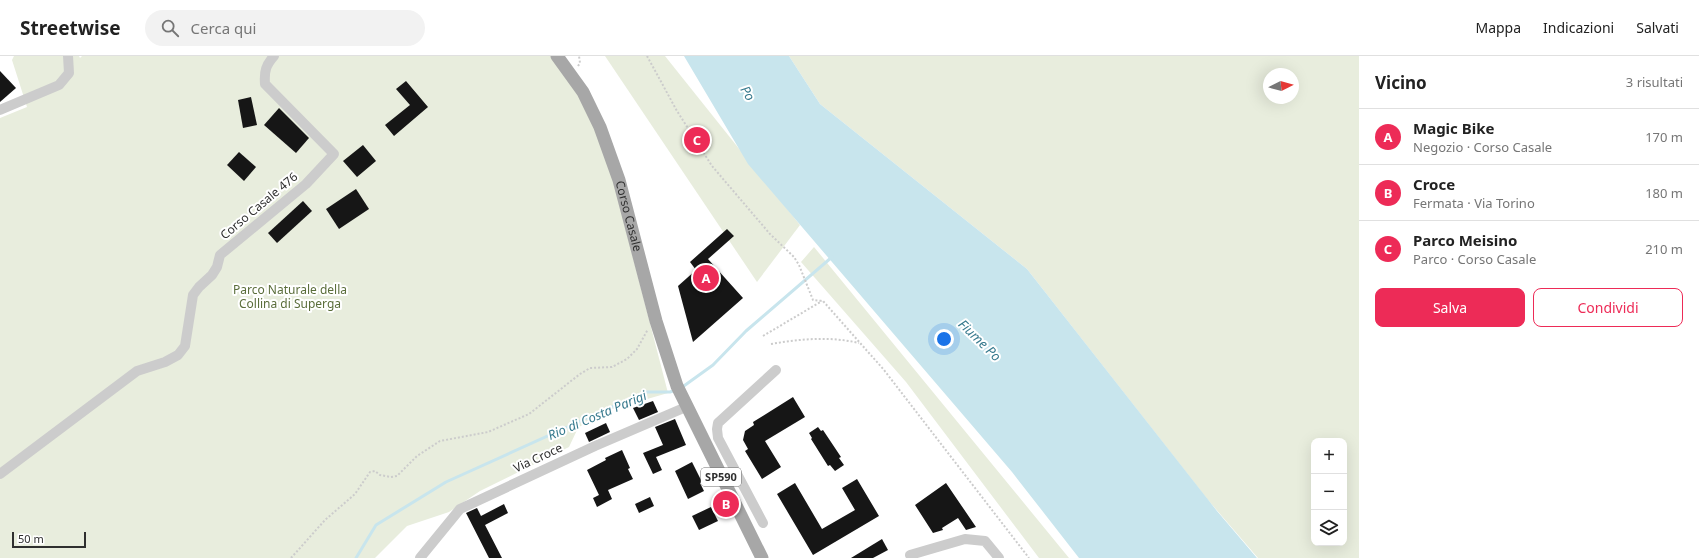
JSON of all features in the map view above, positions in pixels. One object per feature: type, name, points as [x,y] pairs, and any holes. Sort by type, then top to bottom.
[{"type":"main road","name":"Corso Casale","points":[[557,56],[583,92],[600,127],[619,180],[656,321],[681,396]]},
{"type":"main road","name":"SP590","points":[[681,396],[762,558]]},
{"type":"street","points":[[0,110],[59,84],[69,73],[68,56]]},
{"type":"street","name":"Corso Casale 476","points":[[0,474],[137,371],[165,362],[178,355],[185,346],[193,295],[212,275],[217,267],[220,255],[306,184],[334,154],[265,84],[264,73],[266,64],[274,56]]},
{"type":"street","points":[[763,523],[718,438],[716,429],[718,423],[734,406],[776,370]]},
{"type":"street","name":"Via Croce","points":[[420,558],[460,509],[595,446],[681,396]]},
{"type":"street","points":[[731,498],[745,490]]},
{"type":"street","points":[[910,555],[964,539],[985,541],[999,558]]},
{"type":"path","points":[[647,56],[677,111],[712,166],[770,234],[794,257],[799,265],[813,300],[822,301],[889,377],[1030,558]]},
{"type":"path","points":[[763,336],[822,301]]},
{"type":"path","points":[[292,558],[325,520],[356,494],[370,472],[375,472],[380,475],[390,477],[397,476],[417,456],[440,442],[488,432],[529,414],[580,374],[590,368],[612,367],[627,359],[637,349],[647,330],[656,321]]},
{"type":"path","points":[[771,344],[804,339],[844,339],[860,343]]},
{"type":"green space","name":"Parco Naturale della Collina di Superga","points":[[14,56],[79,56],[80,58],[82,56],[552,56],[579,95],[597,133],[613,180],[668,393],[599,413],[578,428],[569,447],[480,491],[449,512],[407,526],[375,558],[0,558],[0,118],[27,107],[12,60]]},
{"type":"green space","points":[[605,56],[665,56],[800,225],[757,282]]},
{"type":"green space","points":[[789,56],[1359,56],[1359,558],[1258,558],[1208,500],[1027,269],[820,104]]},
{"type":"green space","points":[[814,247],[1069,558],[1039,558],[906,382],[801,262]]},
{"type":"water","points":[[684,56],[789,56],[820,104],[1027,269],[1217,511],[1257,558],[1079,558],[1012,472],[748,164]]},
{"type":"building","points":[[0,71],[16,88],[0,102]]},
{"type":"building","points":[[406,81],[428,107],[394,136],[385,125],[410,105],[396,89]]},
{"type":"building","points":[[251,97],[257,125],[243,128],[238,100]]},
{"type":"building","points":[[279,108],[309,138],[296,153],[264,125]]},
{"type":"building","points":[[363,145],[376,161],[357,177],[343,161]]},
{"type":"building","points":[[239,152],[256,167],[244,181],[227,165]]},
{"type":"building","points":[[356,189],[369,209],[339,229],[326,209]]},
{"type":"building","points":[[303,201],[312,211],[277,243],[268,233]]},
{"type":"building","points":[[727,229],[734,236],[708,259],[743,298],[693,342],[678,286],[696,270],[690,262]]},
{"type":"building","points":[[793,397],[805,417],[765,441],[781,467],[762,479],[745,451],[748,449],[743,440],[745,431],[754,425],[753,422]]},
{"type":"building","points":[[653,401],[658,412],[639,420],[633,408]]},
{"type":"building","points":[[675,419],[686,445],[656,457],[662,470],[653,474],[643,453],[663,445],[655,427]]},
{"type":"building","points":[[606,423],[610,432],[589,442],[585,433]]},
{"type":"building","points":[[818,427],[821,431],[823,430],[841,457],[839,458],[844,465],[835,471],[830,465],[828,466],[811,439],[812,438],[809,433]]},
{"type":"building","points":[[622,450],[633,479],[608,490],[612,499],[597,507],[593,498],[599,495],[587,470],[606,460],[605,458]]},
{"type":"building","points":[[692,462],[702,482],[700,483],[704,491],[688,499],[675,471]]},
{"type":"building","points":[[857,479],[879,516],[813,555],[777,494],[795,483],[822,529],[855,510],[842,488]]},
{"type":"building","points":[[946,483],[976,527],[966,530],[958,518],[942,528],[943,530],[933,533],[915,505]]},
{"type":"building","points":[[650,497],[654,506],[639,513],[635,504]]},
{"type":"building","points":[[504,504],[508,513],[485,525],[502,558],[489,558],[466,513],[477,508],[481,516]]},
{"type":"building","points":[[711,507],[718,521],[699,530],[692,516]]},
{"type":"building","points":[[882,539],[888,550],[873,558],[851,558]]},
{"type":"waterway","name":"Rio di Costa Parigi","points":[[681,388],[713,365],[746,331],[832,257]]},
{"type":"waterway","name":"Rio di Costa Parigi","points":[[356,558],[376,525],[446,482],[645,392],[670,392],[676,390]]},
{"type":"place","name":"Parco Meisino","points":[[697,140]]},
{"type":"place","name":"Magic Bike","points":[[706,278]]},
{"type":"place","name":"Croce","points":[[726,504]]},
{"type":"water label","name":"Po","points":[[748,93]]},
{"type":"water label","name":"Fiume Po","points":[[980,340]]}]
